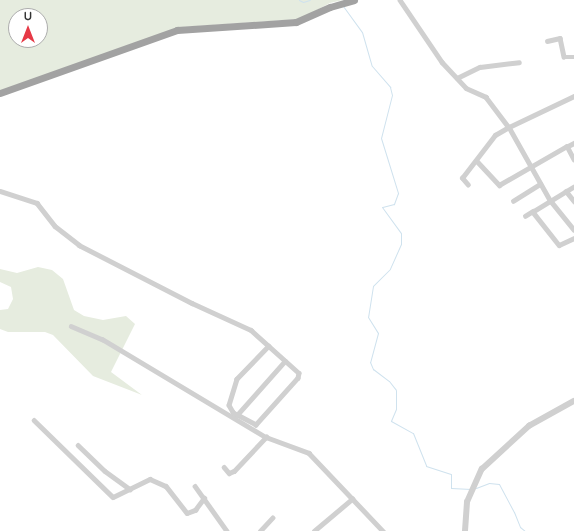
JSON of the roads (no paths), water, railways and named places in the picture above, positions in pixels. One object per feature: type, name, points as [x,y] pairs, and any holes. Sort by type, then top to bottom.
[{"type":"highway","points":[[0,93],[177,30],[298,22],[340,3],[354,0]]},
{"type":"street","points":[[400,0],[442,62],[468,90],[486,97],[509,126],[540,184],[550,200],[574,230]]},
{"type":"street","points":[[547,41],[560,38],[564,58],[574,57]]},
{"type":"street","points":[[457,78],[480,67],[519,62]]},
{"type":"street","points":[[468,185],[462,178],[477,161],[495,135],[509,126],[574,96]]},
{"type":"street","points":[[477,161],[499,185],[574,142]]},
{"type":"street","points":[[568,146],[574,159]]},
{"type":"street","points":[[513,201],[540,184]]},
{"type":"street","points":[[525,216],[574,187]]},
{"type":"street","points":[[0,191],[33,201],[55,226],[79,245],[192,303],[247,328],[269,346],[286,361],[299,373],[299,376],[256,425],[237,415],[229,405],[237,379],[269,346]]},
{"type":"street","points":[[566,191],[574,201]]},
{"type":"street","points":[[533,211],[559,245],[574,238]]},
{"type":"street","points":[[71,326],[102,339],[266,437],[309,453],[383,531]]},
{"type":"street","points":[[237,415],[286,361]]},
{"type":"street","points":[[465,531],[464,520],[474,481],[486,464],[516,435],[574,401]]},
{"type":"street","points":[[34,420],[112,496],[130,489],[146,480],[157,482],[166,486],[187,513],[195,510],[204,498]]},
{"type":"street","points":[[224,467],[229,473],[234,471],[266,437]]},
{"type":"street","points":[[78,445],[105,471],[130,489]]},
{"type":"street","points":[[195,486],[228,531]]},
{"type":"street","points":[[314,531],[352,499]]},
{"type":"street","points":[[260,531],[272,518]]},
{"type":"waterway","points":[[299,0],[303,2],[310,0]]},
{"type":"waterway","points":[[343,6],[362,32],[372,66],[390,87],[392,95],[381,138],[398,193],[394,204],[382,207],[401,233],[401,244],[390,269],[373,286],[368,317],[378,333],[370,362],[373,369],[389,381],[396,390],[396,409],[391,421],[413,433],[426,466],[451,474],[451,488],[471,489]]},
{"type":"waterway","points":[[476,488],[489,483],[499,484],[520,527],[525,531]]}]
